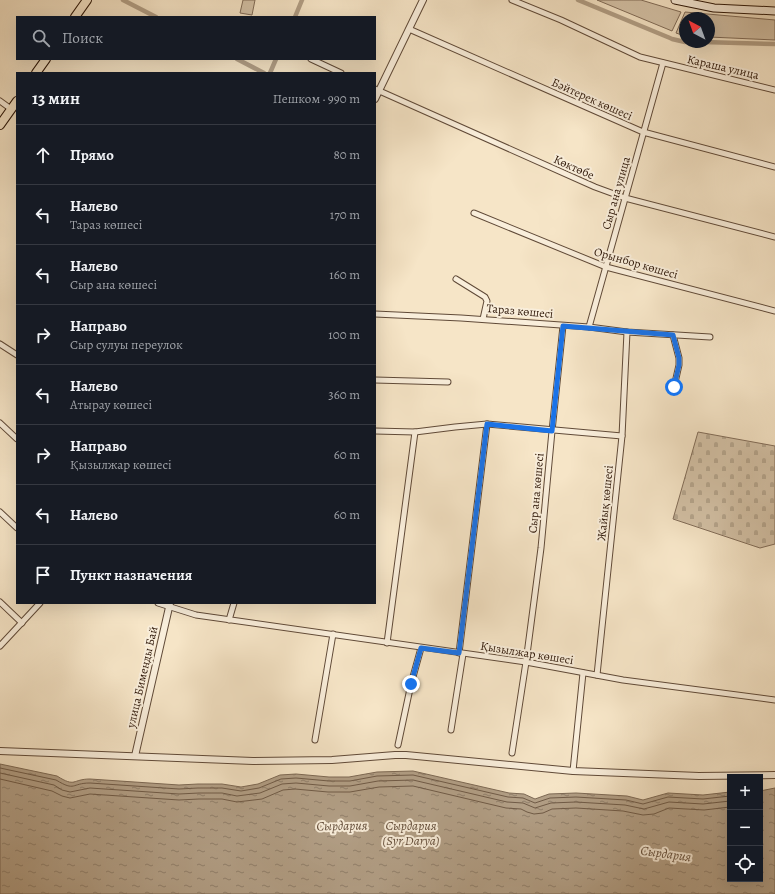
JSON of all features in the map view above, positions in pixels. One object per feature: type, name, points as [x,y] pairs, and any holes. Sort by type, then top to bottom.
[{"type":"main road","points":[[76,16],[87,0]]},
{"type":"main road","points":[[675,0],[714,8],[775,10]]},
{"type":"main road","points":[[37,72],[45,60]]},
{"type":"main road","points":[[0,125],[14,112]]},
{"type":"street","points":[[377,90],[423,0]]},
{"type":"street","name":"Караша улица","points":[[512,0],[561,20],[640,57],[775,90]]},
{"type":"street","name":"Бәйтерек көшесі","points":[[409,29],[643,132],[775,167]]},
{"type":"street","points":[[313,60],[339,72]]},
{"type":"street","name":"Сыр ана улица","points":[[589,328],[643,132],[664,63]]},
{"type":"street","name":"Көктөбе","points":[[377,90],[595,187],[625,198],[775,237]]},
{"type":"street","points":[[0,101],[14,112]]},
{"type":"street","name":"Орынбор көшесі","points":[[474,213],[606,267],[775,311]]},
{"type":"street","points":[[456,279],[485,297],[487,301],[483,319]]},
{"type":"street","name":"Тараз көшесі","points":[[376,314],[483,319],[627,332],[710,337]]},
{"type":"street","name":"Сыр ана көшесі","points":[[512,752],[541,548],[563,326]]},
{"type":"street","name":"Жайық көшесі","points":[[597,675],[622,436],[627,332]]},
{"type":"street","points":[[673,335],[679,358],[674,387]]},
{"type":"street","points":[[0,344],[16,354]]},
{"type":"street","points":[[376,380],[448,382]]},
{"type":"street","points":[[0,423],[16,438]]},
{"type":"street","points":[[451,730],[487,424]]},
{"type":"street","points":[[376,431],[415,432],[487,424],[552,431],[622,436]]},
{"type":"street","points":[[387,643],[415,432]]},
{"type":"street","points":[[0,512],[16,527]]},
{"type":"street","points":[[0,602],[22,623]]},
{"type":"street","points":[[0,646],[39,604]]},
{"type":"street","points":[[229,620],[234,604]]},
{"type":"street","name":"Қызылжар көшесі","points":[[170,605],[196,615],[526,662],[623,680],[775,700]]},
{"type":"street","name":"улица Бименды Бай","points":[[135,756],[153,673],[170,605]]},
{"type":"street","points":[[315,740],[334,634]]},
{"type":"street","points":[[398,745],[411,684],[421,648]]},
{"type":"street","points":[[572,771],[583,672]]},
{"type":"street","points":[[0,751],[253,761],[332,760],[394,755],[420,756],[572,771],[699,776],[775,775]]},
{"type":"green space","points":[[243,0],[255,0],[252,15],[240,13]]},
{"type":"green space","points":[[597,0],[641,0],[681,12],[679,12],[679,16],[672,31]]},
{"type":"green space","points":[[715,15],[775,20],[775,40],[715,37]]},
{"type":"green space","points":[[679,26],[679,34],[676,33]]},
{"type":"green space","points":[[698,432],[775,446],[775,544],[760,548],[673,519]]},
{"type":"water","name":"Сырдария (Syr Darya)","points":[[0,764],[57,776],[68,782],[90,779],[179,785],[222,784],[241,787],[258,784],[280,775],[296,774],[349,777],[377,772],[413,771],[509,793],[524,794],[535,799],[549,794],[576,793],[627,796],[643,800],[668,793],[703,795],[727,792],[727,882],[763,882],[763,790],[775,788],[775,894],[0,894]]},
{"type":"waterway","points":[[123,0],[154,16]]},
{"type":"waterway","points":[[295,16],[302,0]]},
{"type":"waterway","points":[[578,0],[670,38]]},
{"type":"waterway","points":[[672,39],[679,41]]},
{"type":"waterway","points":[[715,42],[775,44]]},
{"type":"waterway","points":[[239,60],[262,72]]},
{"type":"waterway","points":[[270,72],[276,60]]},
{"type":"route","points":[[411,684],[421,648],[459,653],[487,424],[552,431],[563,326],[673,335],[679,358],[674,387]]},
{"type":"water label","name":"Сырдария","points":[[342,825]]},
{"type":"water label","name":"Сырдария","points":[[666,853]]}]
